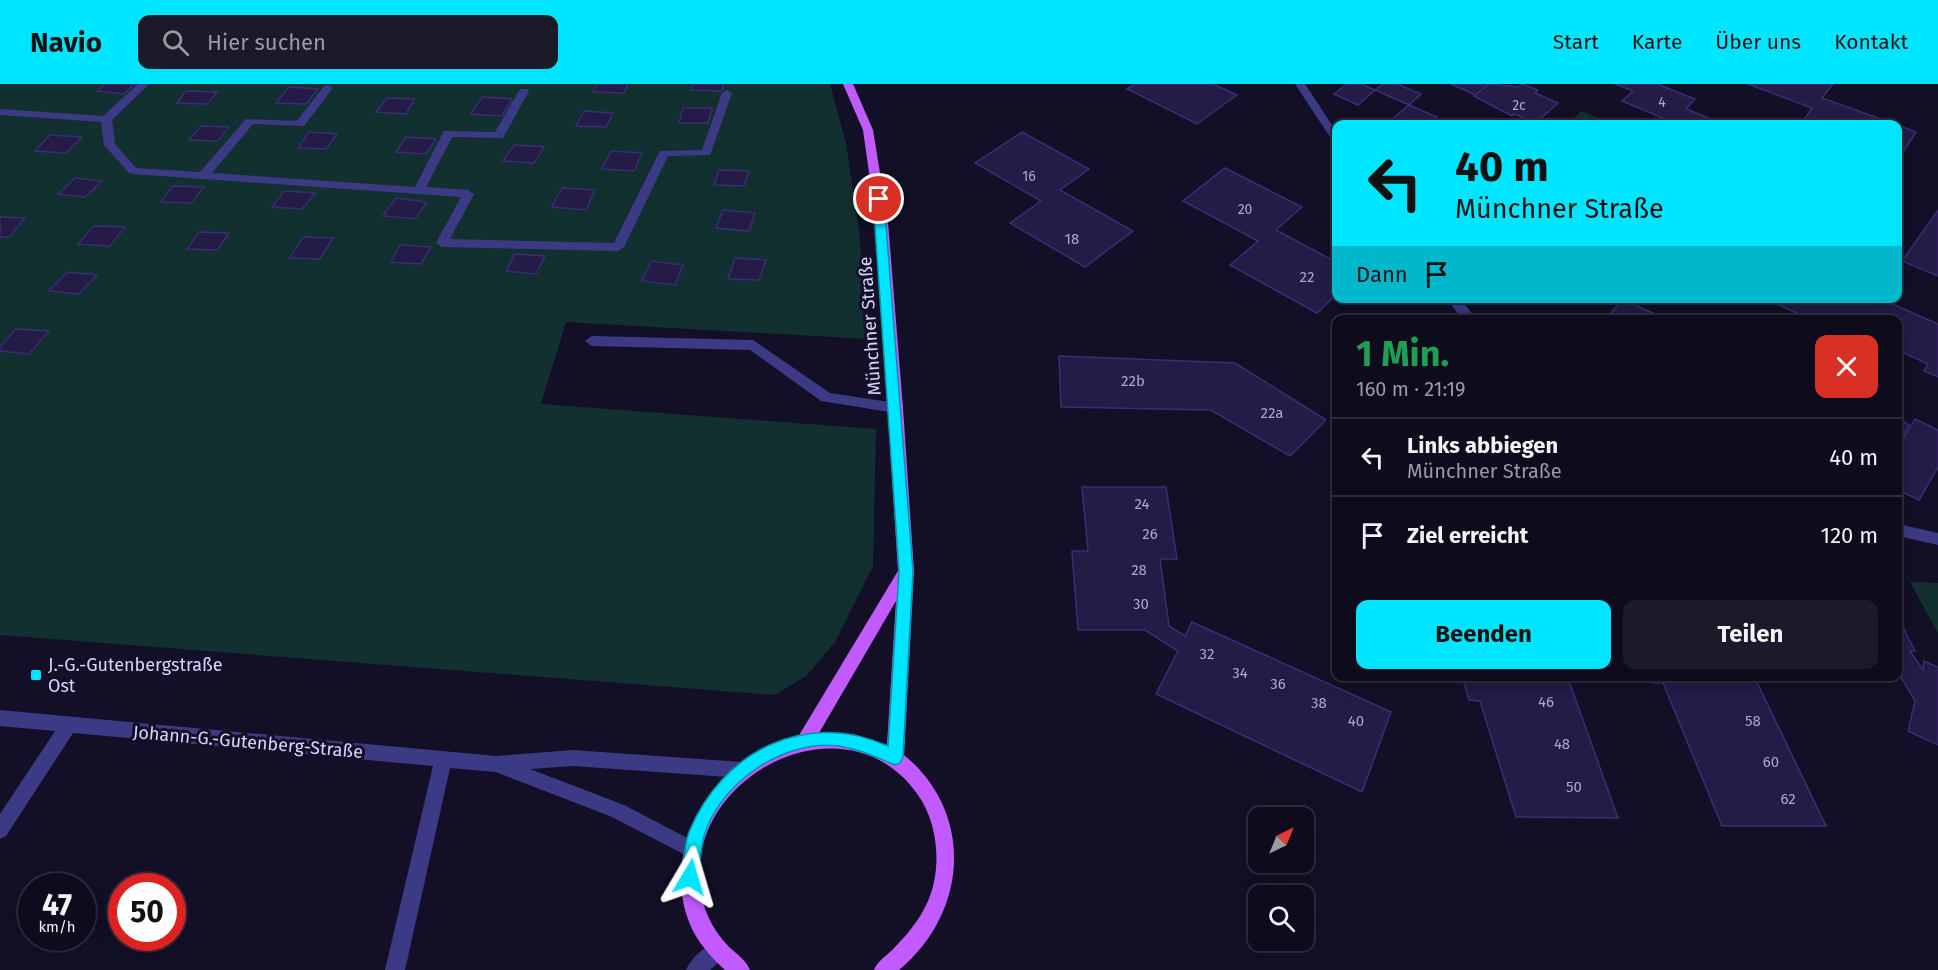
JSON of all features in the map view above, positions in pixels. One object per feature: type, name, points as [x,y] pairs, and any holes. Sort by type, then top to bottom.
[{"type":"main road","name":"Münchner Straße","points":[[848,84],[868,130],[882,222],[896,408],[906,571],[895,757]]},
{"type":"main road","points":[[805,740],[906,571]]},
{"type":"main road","points":[[740,970],[718,950],[697,918],[690,877],[696,835],[714,799],[742,770],[772,751],[805,740],[836,739],[856,742],[895,757],[924,785],[942,821],[948,863],[937,907],[913,944],[892,967]]},
{"type":"street","points":[[0,112],[106,119],[144,84]]},
{"type":"street","points":[[1300,84],[1332,132]]},
{"type":"street","points":[[203,176],[250,121],[300,124],[328,88]]},
{"type":"street","points":[[419,190],[448,133],[499,136],[524,91]]},
{"type":"street","points":[[106,119],[110,145],[133,171],[468,194],[442,243],[618,247],[664,153],[706,153],[727,93]]},
{"type":"street","points":[[1456,303],[1467,315]]},
{"type":"street","points":[[592,341],[753,345],[826,397],[896,408]]},
{"type":"street","points":[[1902,531],[1938,539]]},
{"type":"street","name":"Johann-G.-Gutenberg-Straße","points":[[0,718],[496,764],[573,759],[742,770]]},
{"type":"street","points":[[0,830],[68,725]]},
{"type":"street","points":[[395,970],[444,759]]},
{"type":"street","name":"Johann-G.-Gutenberg-Straße","points":[[496,764],[618,811],[693,850]]},
{"type":"street","points":[[696,970],[718,950]]},
{"type":"green space","points":[[0,84],[830,84],[846,143],[859,231],[868,339],[566,322],[541,404],[876,429],[873,566],[835,642],[806,676],[775,695],[0,635]]},
{"type":"green space","points":[[1581,111],[1604,120],[1571,120]]},
{"type":"green space","points":[[1910,582],[1938,583],[1938,633]]},
{"type":"building","points":[[105,84],[134,84],[124,94],[97,91]]},
{"type":"building","points":[[597,84],[628,84],[624,93],[593,92]]},
{"type":"building","points":[[693,84],[724,84],[721,91],[691,90]]},
{"type":"building","points":[[1135,84],[1213,84],[1237,95],[1197,124],[1127,89]]},
{"type":"building","points":[[1347,84],[1361,84],[1375,90],[1358,105],[1334,94]]},
{"type":"building","points":[[1383,84],[1397,84],[1421,94],[1409,105],[1375,90]]},
{"type":"building","points":[[1451,84],[1489,84],[1476,95]]},
{"type":"building","points":[[1489,84],[1518,87],[1522,84],[1538,90],[1535,93],[1558,103],[1539,120],[1529,120],[1514,114],[1512,116],[1474,96]]},
{"type":"building","points":[[1615,84],[1657,84],[1695,99],[1686,109],[1714,120],[1667,120],[1622,101],[1633,91]]},
{"type":"building","points":[[1748,84],[1833,84],[1822,98],[1884,120],[1804,120],[1812,108]]},
{"type":"building","points":[[289,87],[318,89],[306,104],[276,103]]},
{"type":"building","points":[[186,91],[217,92],[207,104],[177,103]]},
{"type":"building","points":[[482,97],[512,99],[502,116],[471,114]]},
{"type":"building","points":[[387,98],[415,99],[406,114],[376,112]]},
{"type":"building","points":[[1409,105],[1437,117],[1434,120],[1391,120]]},
{"type":"building","points":[[683,108],[712,108],[708,123],[679,123]]},
{"type":"building","points":[[584,111],[613,113],[606,127],[576,126]]},
{"type":"building","points":[[201,126],[229,127],[218,141],[189,140]]},
{"type":"building","points":[[1902,127],[1916,132],[1902,154]]},
{"type":"building","points":[[309,132],[337,134],[326,149],[298,148]]},
{"type":"building","points":[[1022,132],[1089,169],[1060,190],[1133,231],[1085,267],[1010,223],[1041,201],[975,163]]},
{"type":"building","points":[[50,135],[82,137],[66,153],[35,151]]},
{"type":"building","points":[[406,137],[436,139],[426,154],[396,152]]},
{"type":"building","points":[[514,145],[544,147],[534,163],[503,161]]},
{"type":"building","points":[[611,151],[642,153],[634,171],[602,169]]},
{"type":"building","points":[[1225,168],[1302,207],[1276,230],[1332,260],[1332,299],[1317,313],[1230,265],[1258,241],[1183,201]]},
{"type":"building","points":[[719,170],[749,171],[744,186],[714,185]]},
{"type":"building","points":[[75,178],[102,181],[85,197],[58,194]]},
{"type":"building","points":[[173,186],[204,187],[191,203],[161,202]]},
{"type":"building","points":[[562,188],[595,190],[586,210],[552,207]]},
{"type":"building","points":[[284,191],[315,193],[302,209],[272,207]]},
{"type":"building","points":[[396,198],[427,202],[415,219],[383,216]]},
{"type":"building","points":[[723,210],[755,213],[749,231],[716,228]]},
{"type":"building","points":[[1938,210],[1938,276],[1902,261]]},
{"type":"building","points":[[0,217],[25,218],[9,237],[0,237]]},
{"type":"building","points":[[94,226],[125,227],[110,246],[78,244]]},
{"type":"building","points":[[199,232],[229,233],[217,250],[187,249]]},
{"type":"building","points":[[303,237],[333,238],[320,259],[290,258]]},
{"type":"building","points":[[400,245],[431,247],[421,264],[391,262]]},
{"type":"building","points":[[515,254],[545,256],[536,274],[506,271]]},
{"type":"building","points":[[735,258],[766,260],[759,280],[728,279]]},
{"type":"building","points":[[651,261],[683,265],[675,285],[642,281]]},
{"type":"building","points":[[67,272],[97,275],[79,294],[49,291]]},
{"type":"building","points":[[1620,303],[1631,303],[1657,315],[1609,315]]},
{"type":"building","points":[[1780,303],[1890,303],[1938,324],[1938,377],[1924,371],[1928,364],[1902,352],[1902,315],[1800,315],[1779,305]]},
{"type":"building","points":[[16,329],[49,331],[29,354],[0,351],[0,347]]},
{"type":"building","points":[[1059,356],[1235,363],[1326,420],[1290,456],[1211,410],[1061,407]]},
{"type":"building","points":[[1915,419],[1938,430],[1938,467],[1919,500],[1902,492],[1902,441]]},
{"type":"building","points":[[1902,421],[1909,425],[1902,438]]},
{"type":"building","points":[[1082,487],[1166,487],[1177,559],[1160,559],[1169,626],[1185,636],[1192,622],[1391,712],[1362,792],[1156,694],[1178,651],[1145,630],[1078,630],[1072,551],[1088,551]]},
{"type":"building","points":[[1902,625],[1915,651],[1910,651],[1923,670],[1924,661],[1938,667],[1938,745],[1908,731],[1915,701],[1902,679]]},
{"type":"building","points":[[1463,681],[1569,681],[1618,818],[1516,817],[1480,701],[1469,700]]},
{"type":"building","points":[[1650,681],[1756,681],[1826,826],[1722,826],[1663,683],[1651,683]]},
{"type":"place","name":"J.-G.-Gutenbergstraße Ost","points":[[36,675]]},
{"type":"route","points":[[690,877],[696,835],[714,799],[742,770],[772,751],[805,740],[836,739],[867,744],[895,757],[906,571],[896,408],[879,199]]}]
